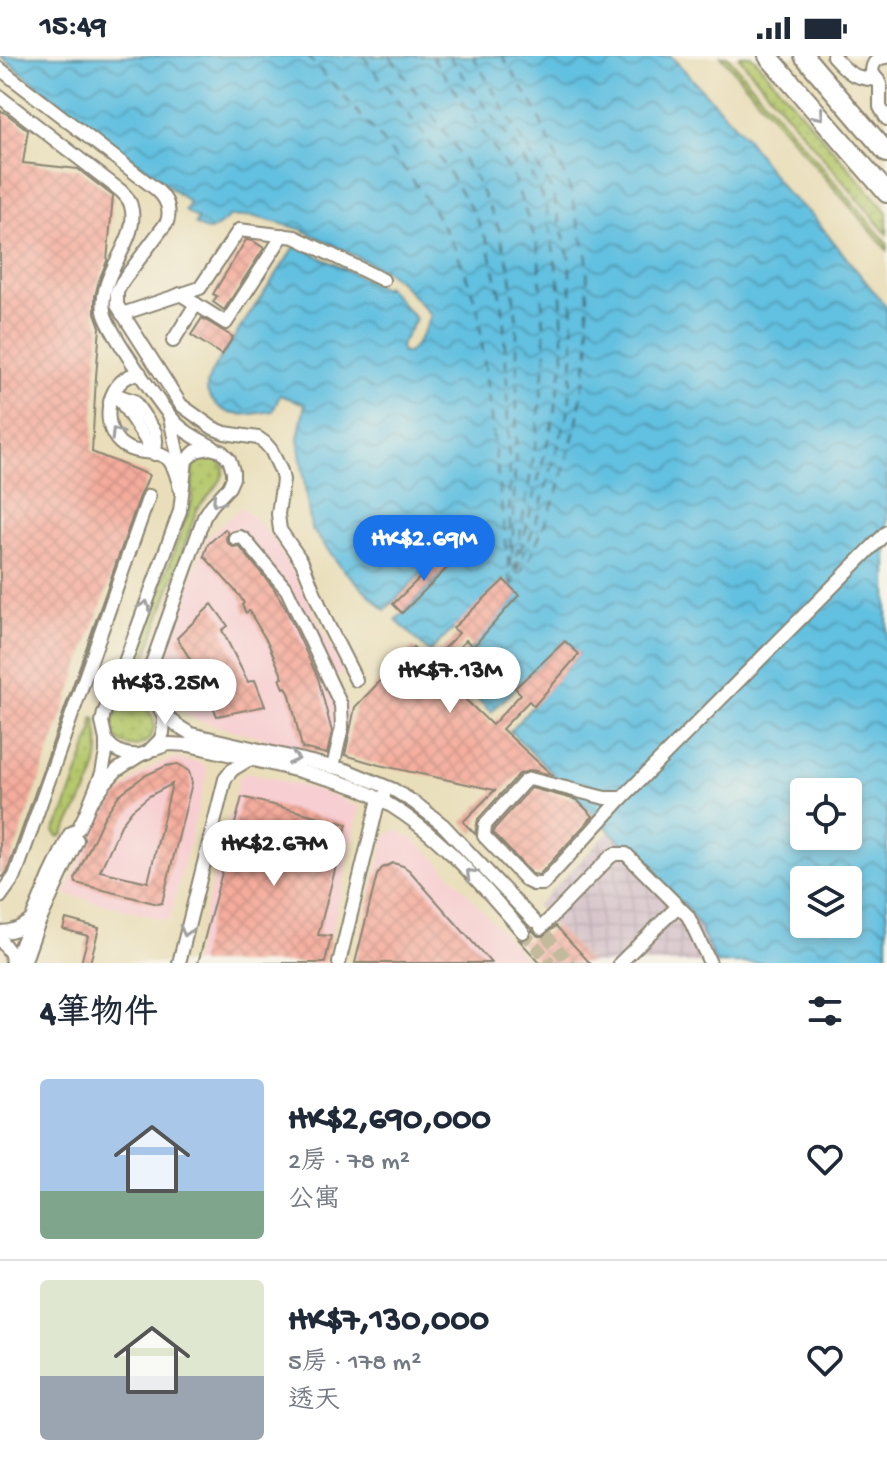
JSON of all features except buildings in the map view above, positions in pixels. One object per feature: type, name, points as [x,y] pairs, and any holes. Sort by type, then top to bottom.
[{"type":"highway","points":[[768,56],[887,193]]},
{"type":"highway","points":[[804,56],[887,153]]},
{"type":"street","points":[[833,56],[848,74],[882,88]]},
{"type":"street","points":[[887,57],[871,62],[873,76],[882,88],[887,118]]},
{"type":"street","points":[[0,69],[166,200],[167,222],[119,287],[116,300],[181,405],[218,431],[253,436],[271,450],[283,480],[278,514],[280,530],[302,562],[326,621],[356,680]]},
{"type":"street","points":[[858,78],[877,95],[882,88]]},
{"type":"street","points":[[0,97],[121,191],[132,207],[128,240],[112,266],[104,310],[116,337],[169,415],[183,430],[216,449],[232,465],[233,478],[204,517],[154,652],[150,680],[164,718],[163,733],[156,746],[117,770],[92,801]]},
{"type":"street","points":[[122,314],[200,288],[239,230],[295,237],[383,280]]},
{"type":"street","points":[[180,294],[226,323],[283,235]]},
{"type":"street","points":[[173,341],[196,304]]},
{"type":"street","points":[[116,337],[131,328]]},
{"type":"street","points":[[140,373],[125,377],[116,393],[108,420],[111,430],[120,443],[129,448],[168,459],[183,490]]},
{"type":"street","points":[[116,393],[134,401],[155,432],[155,454]]},
{"type":"street","points":[[169,415],[183,490]]},
{"type":"street","points":[[24,963],[102,773],[106,740],[102,722],[180,511],[185,465],[188,457],[200,449],[216,449]]},
{"type":"street","points":[[0,897],[15,876],[149,496]]},
{"type":"street","points":[[622,798],[605,798],[530,779],[485,825],[484,836],[527,881],[543,884],[622,798],[887,532]]},
{"type":"street","points":[[235,538],[244,539],[287,590],[341,705],[342,727],[333,767]]},
{"type":"street","points":[[108,706],[119,697],[133,693],[147,696],[178,726],[191,734],[355,773],[394,790],[443,825],[538,925],[610,857],[620,853],[630,857],[694,925],[710,963]]},
{"type":"street","points":[[106,740],[124,755],[144,754],[169,744],[182,744],[341,782],[379,799],[436,839],[523,932]]},
{"type":"street","points":[[179,963],[225,779],[232,770],[250,759]]},
{"type":"street","points":[[339,963],[379,799],[394,790]]},
{"type":"street","points":[[13,963],[70,834],[78,829]]},
{"type":"street","points":[[620,963],[678,906]]},
{"type":"street","points":[[0,932],[10,932],[30,921]]},
{"type":"street","points":[[0,939],[9,949],[13,963]]},
{"type":"shaded area","points":[[242,507],[275,540],[344,672],[336,676],[347,702],[349,721],[341,759],[193,718],[180,708],[164,687],[161,669],[163,655],[207,537]]},
{"type":"shaded area","points":[[177,758],[204,764],[208,771],[169,921],[65,894],[98,822],[112,801],[138,776],[160,763]]},
{"type":"shaded area","points":[[247,772],[331,794],[360,808],[325,963],[192,963],[239,778]]},
{"type":"shaded area","points":[[398,830],[437,860],[530,963],[354,963],[385,839],[390,832]]},
{"type":"shaded area","points":[[611,830],[697,922],[716,963],[587,963],[536,906]]},
{"type":"green space","points":[[721,56],[727,56],[887,243],[887,250]]},
{"type":"green space","points":[[738,56],[752,56],[887,212],[887,234]]},
{"type":"green space","points":[[209,455],[216,457],[224,467],[221,480],[196,512],[143,665],[144,687],[125,687],[192,501],[193,467],[196,460]]},
{"type":"green space","points":[[133,704],[148,710],[154,725],[148,740],[133,746],[118,740],[112,725],[118,710]]},
{"type":"green space","points":[[93,718],[96,719],[99,747],[94,773],[63,835],[58,837],[54,831],[64,812],[92,733]]},
{"type":"water","points":[[0,56],[671,56],[744,135],[786,193],[812,215],[887,308],[887,963],[716,963],[697,922],[682,903],[510,731],[579,654],[565,641],[491,712],[450,672],[518,595],[504,581],[429,652],[396,620],[477,539],[466,528],[385,610],[342,568],[311,528],[298,439],[305,404],[280,395],[273,411],[244,415],[231,413],[211,398],[207,390],[209,378],[296,245],[384,289],[386,286],[416,319],[401,345],[403,353],[408,353],[415,345],[431,315],[386,271],[301,229],[252,216],[229,217],[217,227],[205,230],[195,224],[198,219],[185,211],[190,203]]},
{"type":"ferry route","points":[[307,56],[364,119],[418,187],[448,235],[464,271],[478,309],[511,586]]},
{"type":"ferry route","points":[[363,56],[429,141],[475,215],[488,243],[503,308],[511,574]]},
{"type":"ferry route","points":[[390,56],[476,180],[497,223],[510,269],[517,322],[512,562]]},
{"type":"ferry route","points":[[432,56],[514,179],[538,248],[546,354],[535,448],[514,571]]},
{"type":"ferry route","points":[[449,56],[523,158],[546,205],[561,296],[564,357],[552,424],[512,586]]},
{"type":"ferry route","points":[[473,56],[552,191],[569,257],[574,340],[569,409],[537,518],[516,575]]},
{"type":"ferry route","points":[[502,56],[535,108],[570,189],[587,258],[589,350],[577,422],[559,488],[532,554],[514,583]]},
{"type":"tunnel","points":[[534,921],[570,963]]},
{"type":"tunnel","points":[[523,932],[551,963]]}]
